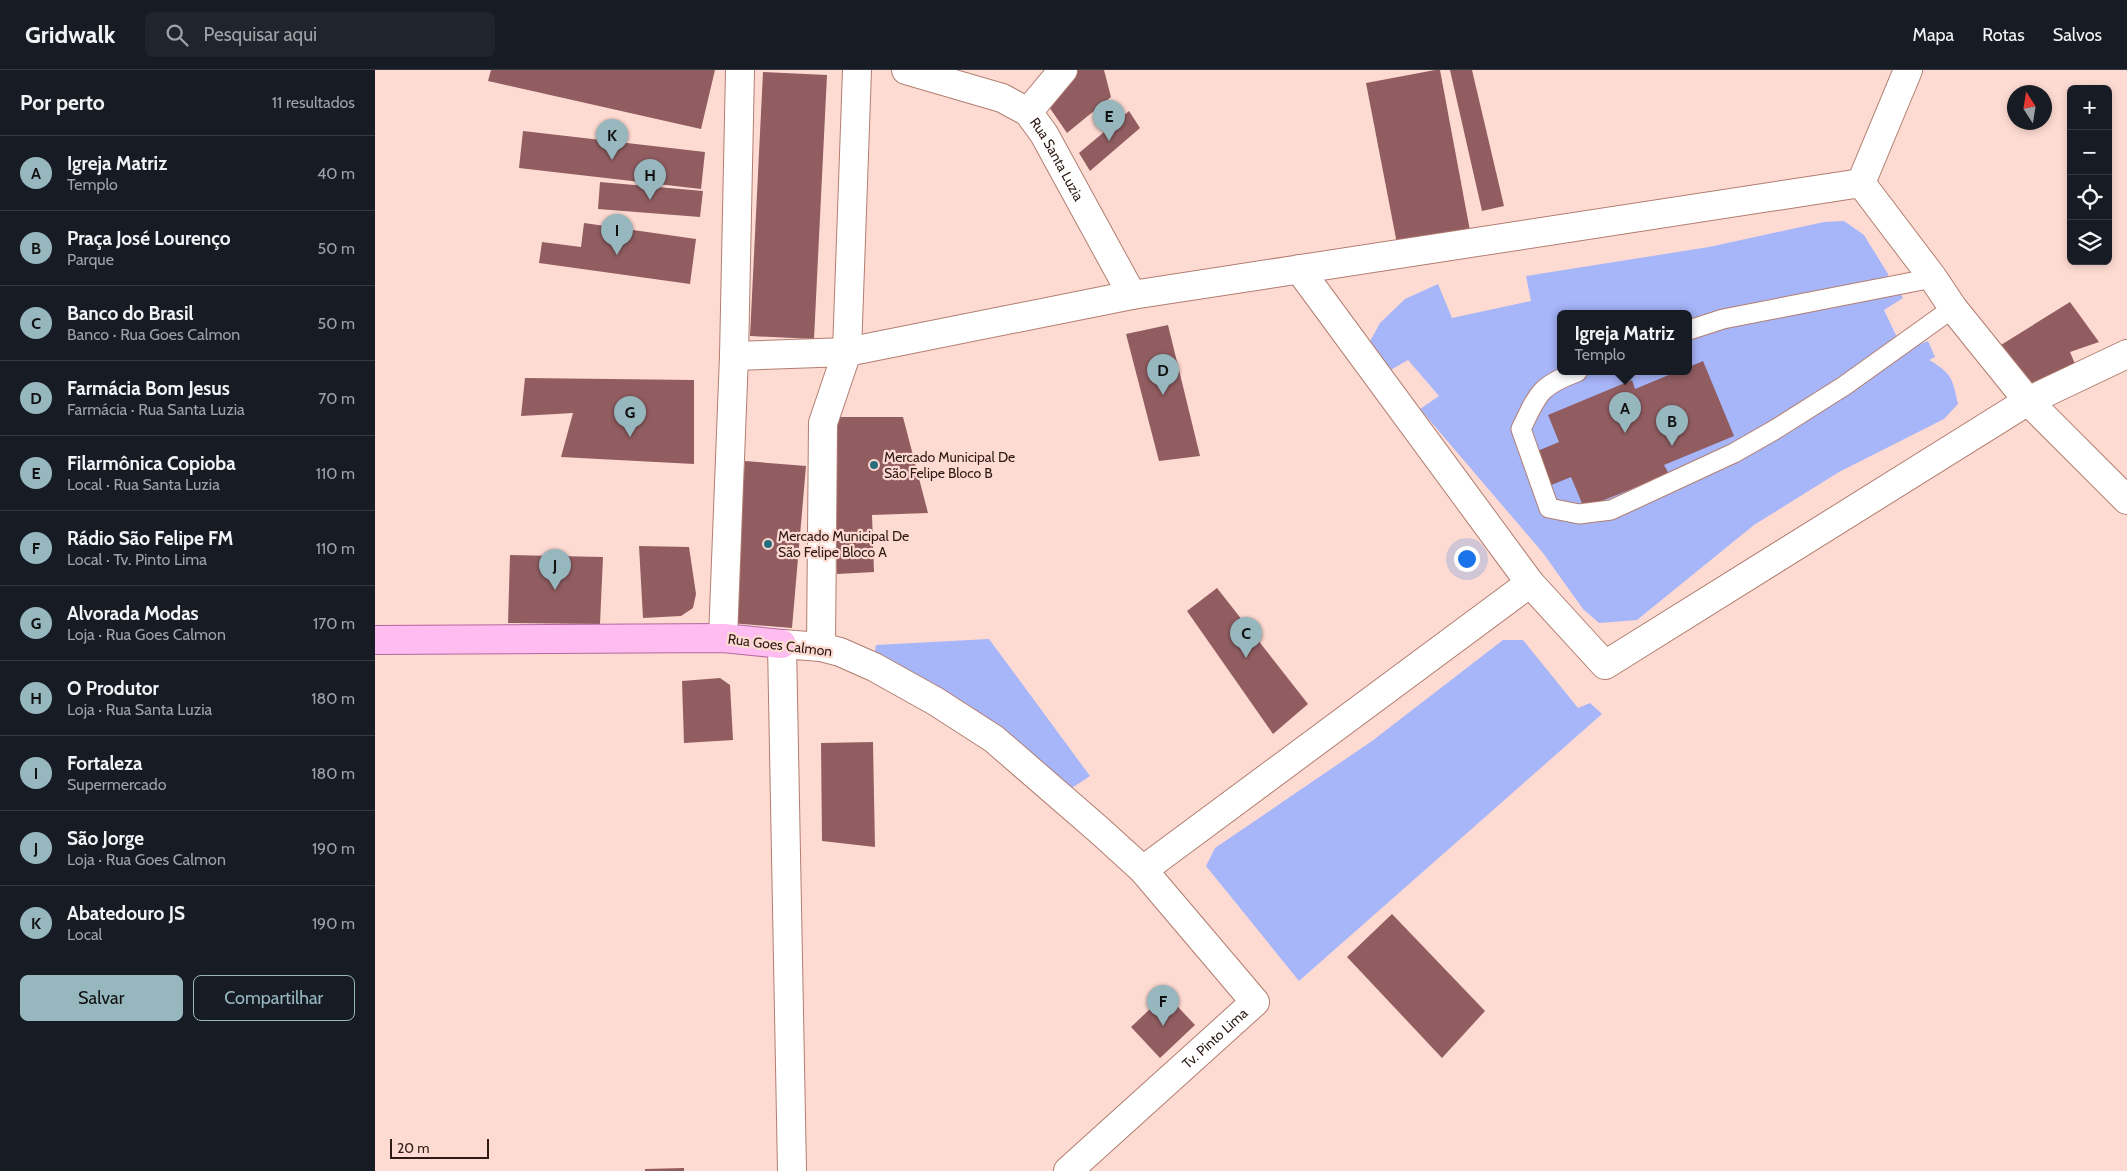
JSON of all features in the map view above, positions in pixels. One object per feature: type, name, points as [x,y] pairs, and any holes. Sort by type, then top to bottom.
[{"type":"main road","name":"Rua Goes Calmon","points":[[375,640],[723,638],[782,644]]},
{"type":"street","points":[[723,638],[734,356],[740,70]]},
{"type":"street","points":[[821,647],[823,423],[847,352],[857,70]]},
{"type":"street","name":"Rua Santa Luzia","points":[[906,70],[1002,98],[1028,112],[1044,134],[1132,295]]},
{"type":"street","points":[[1028,112],[1063,70]]},
{"type":"street","points":[[1861,183],[1908,70]]},
{"type":"street","points":[[734,356],[847,352],[1132,295],[1861,183]]},
{"type":"street","points":[[1861,183],[1933,278],[1953,308],[2028,401],[2127,500]]},
{"type":"street","points":[[1299,269],[1530,582],[1605,665],[2028,401],[2127,354]]},
{"type":"street","points":[[1143,870],[1530,582]]},
{"type":"street","points":[[782,644],[792,1171]]},
{"type":"street","name":"Rua Goes Calmon","points":[[782,644],[821,647],[840,652],[874,667],[935,700],[994,739],[1143,870]]},
{"type":"street","name":"Tv. Pinto Lima","points":[[1068,1171],[1255,1002],[1143,870]]},
{"type":"lane","points":[[1692,329],[1723,319],[1933,278]]},
{"type":"lane","points":[[1569,375],[1542,390],[1521,429],[1549,508],[1579,514],[1611,510],[1734,453],[1776,429],[1844,386],[1953,308]]},
{"type":"shaded area","points":[[1844,221],[1864,235],[1888,274],[1887,282],[1893,282],[1903,298],[1884,310],[1903,350],[1928,341],[1935,357],[1929,360],[1947,373],[1953,383],[1958,404],[1944,419],[1839,472],[1754,525],[1637,620],[1599,623],[1583,609],[1543,553],[1420,409],[1439,396],[1408,360],[1389,371],[1368,345],[1380,323],[1405,299],[1438,284],[1452,318],[1531,301],[1526,276],[1709,247],[1824,222]]},
{"type":"shaded area","points":[[989,639],[1090,776],[1072,788],[874,657],[876,645]]},
{"type":"shaded area","points":[[1503,640],[1523,640],[1578,708],[1590,703],[1602,714],[1299,981],[1206,866],[1215,848],[1372,741]]},
{"type":"building","points":[[491,70],[715,70],[701,129],[488,81]]},
{"type":"building","points":[[1074,70],[1104,70],[1111,97],[1067,133],[1045,101]]},
{"type":"building","points":[[1440,70],[1471,236],[1398,249],[1366,83]]},
{"type":"building","points":[[1450,70],[1472,70],[1504,206],[1482,211]]},
{"type":"building","points":[[763,72],[827,75],[814,339],[750,336]]},
{"type":"building","points":[[1129,111],[1140,128],[1090,171],[1079,153]]},
{"type":"building","points":[[523,131],[705,152],[701,189],[519,168]]},
{"type":"building","points":[[600,182],[703,191],[700,217],[598,209]]},
{"type":"building","points":[[584,223],[696,239],[690,284],[539,263],[542,242],[581,247]]},
{"type":"building","points":[[2070,302],[2099,342],[2070,352],[2078,371],[2030,394],[1996,348]]},
{"type":"building","points":[[1168,325],[1200,456],[1159,461],[1126,334]]},
{"type":"building","points":[[1703,361],[1734,436],[1664,465],[1669,474],[1584,508],[1571,477],[1549,486],[1535,452],[1559,442],[1548,415],[1632,380],[1635,389],[1669,375],[1692,375],[1692,366]]},
{"type":"building","points":[[525,378],[694,380],[694,464],[561,457],[573,413],[521,416]]},
{"type":"building","name":"Mercado Municipal De São Felipe Bloco B","points":[[831,417],[903,417],[928,513],[872,515],[874,572],[837,574]]},
{"type":"building","name":"Mercado Municipal De São Felipe Bloco A","points":[[745,461],[806,466],[792,628],[730,623]]},
{"type":"building","points":[[639,546],[689,547],[696,594],[693,608],[681,616],[643,618]]},
{"type":"building","points":[[510,555],[603,557],[600,624],[508,623]]},
{"type":"building","points":[[1217,588],[1308,704],[1273,734],[1187,611]]},
{"type":"building","points":[[720,678],[730,685],[733,740],[684,743],[682,681]]},
{"type":"building","points":[[873,742],[875,847],[822,841],[821,743]]},
{"type":"building","points":[[1392,914],[1485,1011],[1442,1058],[1347,957]]},
{"type":"building","points":[[1166,994],[1195,1025],[1160,1058],[1131,1027]]},
{"type":"building","points":[[684,1168],[684,1171],[645,1171],[645,1169]]},
{"type":"place","name":"Filarmônica Copioba","points":[[1109,141]]},
{"type":"place","name":"Abatedouro JS","points":[[612,160]]},
{"type":"place","name":"O Produtor","points":[[650,200]]},
{"type":"place","name":"Fortaleza","points":[[617,255]]},
{"type":"place","name":"Farmácia Bom Jesus","points":[[1163,395]]},
{"type":"place","name":"Igreja Matriz","points":[[1625,433]]},
{"type":"place","name":"Alvorada Modas","points":[[630,437]]},
{"type":"place","name":"Praça José Lourenço","points":[[1672,446]]},
{"type":"place","name":"Mercado Municipal De São Felipe Bloco B","points":[[874,465]]},
{"type":"place","name":"Mercado Municipal De São Felipe Bloco A","points":[[768,544]]},
{"type":"place","name":"São Jorge","points":[[555,590]]},
{"type":"place","name":"Banco do Brasil","points":[[1246,658]]},
{"type":"place","name":"Rádio São Felipe FM","points":[[1163,1026]]}]
